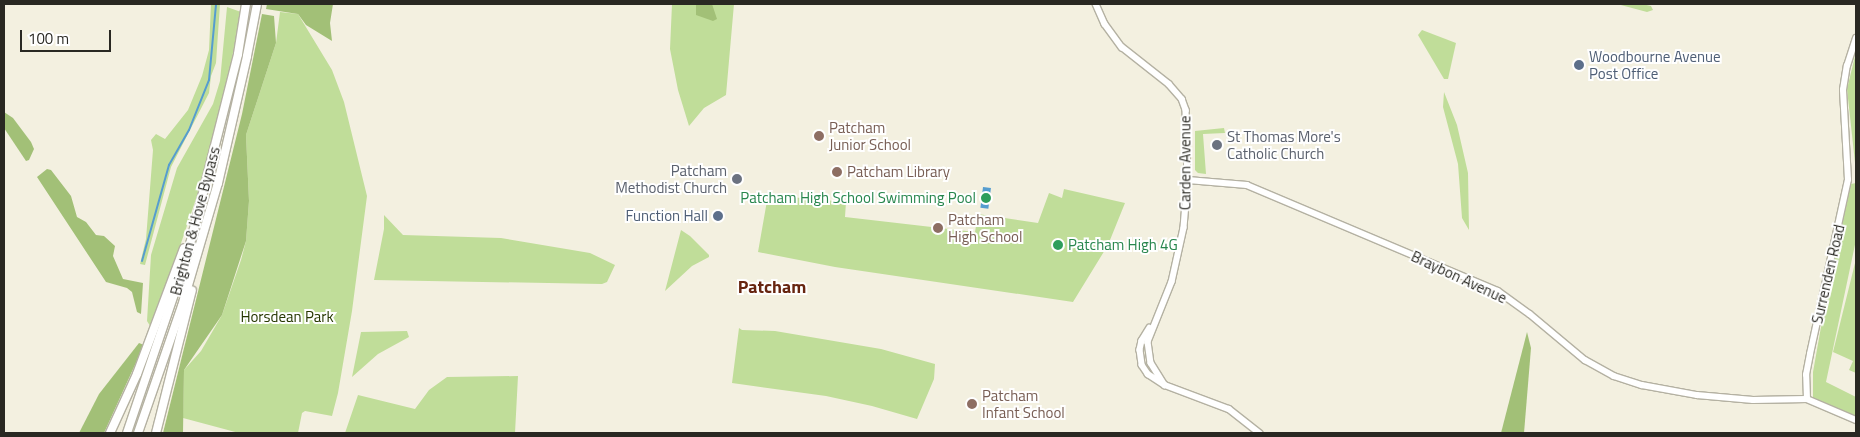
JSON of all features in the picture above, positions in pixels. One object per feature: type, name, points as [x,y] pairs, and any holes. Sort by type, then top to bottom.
[{"type":"highway","name":"Brighton & Hove Bypass","points":[[127,433],[171,307],[196,219],[238,54],[246,4]]},
{"type":"highway","name":"Brighton & Hove Bypass","points":[[138,433],[199,253],[218,183],[247,56],[256,4]]},
{"type":"highway","points":[[110,433],[136,374],[196,219]]},
{"type":"highway","points":[[156,433],[188,307],[199,253]]},
{"type":"street","name":"Carden Avenue","points":[[1096,4],[1106,24],[1122,47],[1169,84],[1182,99],[1188,119],[1188,180],[1184,228],[1172,282],[1154,323],[1142,341],[1140,355],[1142,365],[1148,374],[1164,385],[1229,409],[1260,433]]},
{"type":"street","name":"Surrenden Road","points":[[1807,399],[1806,375],[1848,180],[1843,90],[1847,66],[1856,38]]},
{"type":"street","name":"Braybon Avenue","points":[[1188,180],[1247,185],[1498,291],[1530,314],[1585,360],[1614,376],[1642,385],[1697,395],[1753,400],[1807,399]]},
{"type":"street","points":[[1807,399],[1856,420]]},
{"type":"green space","points":[[211,4],[220,4],[216,63],[211,76],[209,93],[171,167],[145,265],[140,264],[146,239],[153,150],[151,140],[156,134],[165,139],[188,110],[202,76],[209,50]]},
{"type":"green space","points":[[267,4],[333,4],[330,23],[332,41],[306,25],[298,14],[266,9]]},
{"type":"green space","points":[[672,4],[734,4],[726,95],[704,108],[689,126],[678,90],[670,49]]},
{"type":"green space","points":[[696,4],[712,4],[717,19],[713,21],[696,15]]},
{"type":"green space","points":[[1617,4],[1642,4],[1651,6],[1653,10],[1647,12]]},
{"type":"green space","points":[[227,7],[241,12],[228,78],[197,196],[152,329],[147,321],[151,255],[177,168],[213,104],[220,81]]},
{"type":"green space","name":"Horsdean Park","points":[[280,12],[298,14],[332,70],[344,102],[367,196],[352,311],[338,393],[332,416],[305,411],[302,413],[298,433],[239,433],[183,418],[184,370],[201,351],[222,315],[241,260],[246,241],[249,201],[246,135],[276,43]]},
{"type":"green space","points":[[262,14],[274,16],[276,43],[246,135],[249,201],[246,241],[222,315],[184,370],[183,433],[163,433],[242,114]]},
{"type":"green space","points":[[1422,30],[1456,43],[1448,79],[1444,79],[1418,35]]},
{"type":"green space","points":[[1856,52],[1856,172],[1847,89]]},
{"type":"green space","points":[[1444,92],[1457,125],[1468,173],[1469,230],[1462,218],[1458,164],[1443,107]]},
{"type":"green space","points":[[4,112],[13,118],[31,142],[34,149],[29,160],[26,161],[4,128]]},
{"type":"green space","points":[[1224,128],[1225,133],[1203,134],[1206,174],[1198,173],[1195,170],[1195,131]]},
{"type":"green space","points":[[47,169],[51,170],[71,196],[77,217],[86,222],[96,235],[104,236],[115,246],[113,256],[123,279],[143,283],[141,314],[137,312],[132,292],[127,288],[106,282],[37,177]]},
{"type":"green space","points":[[1856,183],[1856,240],[1826,382],[1856,397],[1856,417],[1813,398],[1813,372],[1826,299],[1851,184]]},
{"type":"green space","points":[[1064,189],[1125,203],[1108,245],[1073,302],[835,267],[758,252],[768,195],[846,202],[845,217],[975,232],[978,214],[1038,223],[1049,193],[1062,198]]},
{"type":"green space","points":[[384,215],[403,235],[501,238],[590,253],[615,265],[607,282],[602,284],[374,280],[384,229]]},
{"type":"green space","points":[[681,230],[690,236],[709,257],[692,266],[665,291]]},
{"type":"green space","points":[[1856,259],[1856,373],[1849,370],[1853,361],[1833,352]]},
{"type":"green space","points":[[739,328],[742,330],[775,331],[881,349],[935,364],[934,379],[917,419],[872,406],[826,396],[732,383]]},
{"type":"green space","points":[[407,331],[409,337],[378,354],[352,377],[361,332]]},
{"type":"green space","points":[[1527,332],[1531,348],[1524,433],[1501,433]]},
{"type":"green space","points":[[139,343],[144,345],[104,433],[79,433],[99,394]]},
{"type":"green space","points":[[518,376],[515,433],[345,433],[358,395],[415,409],[429,390],[447,377]]},
{"type":"water","name":"Patcham High School Swimming Pool","points":[[983,187],[991,188],[988,209],[980,208]]},
{"type":"waterway","points":[[142,261],[169,165],[189,130],[209,80],[216,4]]},
{"type":"place","name":"Woodbourne Avenue Post Office","points":[[1579,65]]},
{"type":"place","name":"Patcham Junior School","points":[[819,136]]},
{"type":"place","name":"St Thomas More's Catholic Church","points":[[1217,145]]},
{"type":"place","name":"Patcham Library","points":[[837,172]]},
{"type":"place","name":"Patcham Methodist Church","points":[[737,179]]},
{"type":"place","name":"Patcham High School Swimming Pool","points":[[986,198]]},
{"type":"place","name":"Function Hall","points":[[718,216]]},
{"type":"place","name":"Patcham High School","points":[[938,228]]},
{"type":"place","name":"Patcham High 4G","points":[[1058,245]]},
{"type":"place","name":"Patcham Infant School","points":[[972,404]]},
{"type":"district","name":"Patcham","points":[[772,287]]}]
